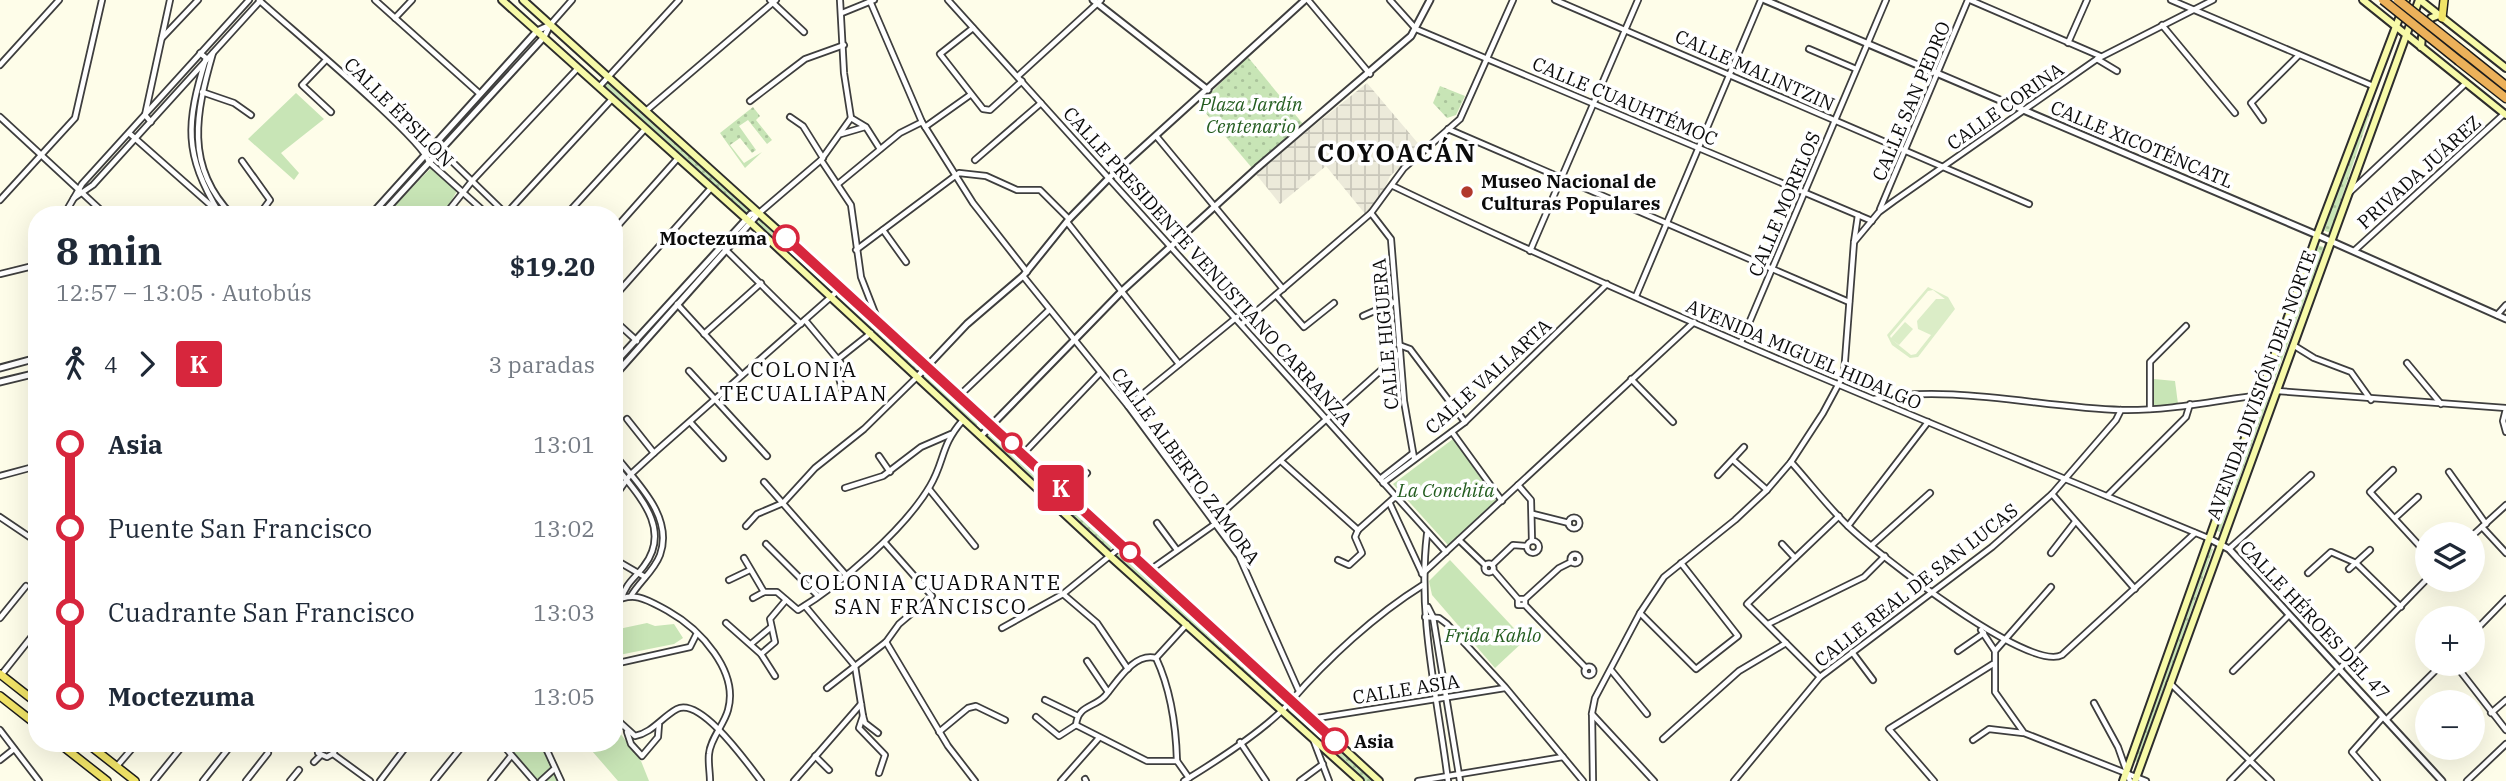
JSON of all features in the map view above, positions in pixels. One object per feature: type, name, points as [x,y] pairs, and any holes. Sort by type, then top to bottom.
[{"type":"highway","points":[[2383,0],[2506,86]]},
{"type":"highway","points":[[2398,0],[2506,98]]},
{"type":"main road","points":[[502,0],[746,218],[1110,556],[1360,781]]},
{"type":"main road","points":[[523,0],[960,394],[1379,781]]},
{"type":"main road","name":"AVENIDA DIVISIÓN DEL NORTE","points":[[2120,781],[2126,773],[2317,235],[2406,0]]},
{"type":"main road","points":[[2419,0],[2506,68]]},
{"type":"main road","name":"AVENIDA DIVISIÓN DEL NORTE","points":[[2134,780],[2419,0]]},
{"type":"main road","points":[[2440,16],[2444,0]]},
{"type":"main road","points":[[2370,2],[2505,114]]},
{"type":"main road","points":[[2421,47],[2421,37],[2431,18],[2440,16]]},
{"type":"main road","points":[[0,675],[28,696]]},
{"type":"main road","points":[[13,706],[25,694]]},
{"type":"main road","points":[[0,696],[28,718]]},
{"type":"main road","points":[[70,752],[107,781]]},
{"type":"main road","points":[[98,752],[135,781]]},
{"type":"street","points":[[0,65],[60,0]]},
{"type":"street","points":[[0,200],[75,118],[102,0]]},
{"type":"street","points":[[150,122],[145,115],[170,0]]},
{"type":"street","points":[[161,40],[198,0]]},
{"type":"street","points":[[69,206],[129,133],[249,0]]},
{"type":"street","points":[[79,192],[136,139],[260,0]]},
{"type":"street","name":"CALLE ÉPSILON","points":[[260,0],[427,154],[429,162],[477,206]]},
{"type":"street","points":[[375,0],[480,94]]},
{"type":"street","points":[[395,18],[412,0]]},
{"type":"street","points":[[389,206],[544,37],[550,24],[572,0]]},
{"type":"street","points":[[599,87],[679,0]]},
{"type":"street","points":[[623,366],[759,213],[822,159],[851,118],[840,0]]},
{"type":"street","name":"CALLE PRESIDENTE VENUSTIANO CARRANZA","points":[[948,0],[1243,323],[1446,552]]},
{"type":"street","points":[[746,526],[757,514],[783,503],[815,468],[864,429],[968,324],[1025,274],[1068,220],[1110,177],[1307,0],[1370,74]]},
{"type":"street","name":"CALLE CUAUHTÉMOC","points":[[1390,0],[1416,29],[1872,221]]},
{"type":"street","points":[[981,436],[1072,340],[1171,245],[1370,74],[1416,29],[1430,0]]},
{"type":"street","points":[[1243,323],[1371,213],[1404,168],[1460,119],[1513,0]]},
{"type":"street","name":"CALLE MALINTZIN","points":[[1556,0],[2029,204]]},
{"type":"street","points":[[1530,251],[1638,0]]},
{"type":"street","points":[[1636,296],[1665,223],[1763,0]]},
{"type":"street","name":"CALLE XICOTÉNCATL","points":[[1763,0],[2330,240],[2501,317]]},
{"type":"street","name":"CALLE MORELOS","points":[[1741,342],[1886,0]]},
{"type":"street","points":[[1969,0],[2099,57],[2117,71]]},
{"type":"street","name":"CALLE SAN PEDRO","points":[[1879,212],[1969,0]]},
{"type":"street","points":[[2068,43],[2087,0]]},
{"type":"street","points":[[2171,0],[2374,87]]},
{"type":"street","name":"CALLE CORINA","points":[[1872,221],[1879,212],[2099,57],[2164,27],[2192,9],[2213,0]]},
{"type":"street","points":[[647,110],[773,1],[804,32]]},
{"type":"street","points":[[842,13],[872,1]]},
{"type":"street","name":"CALLE ALBERTO ZAMORA","points":[[872,1],[924,124],[955,175],[1049,310],[1128,405],[1248,574],[1298,690]]},
{"type":"street","points":[[1018,76],[1098,1],[1208,90]]},
{"type":"street","points":[[379,206],[537,31],[550,24]]},
{"type":"street","points":[[2164,27],[2235,113]]},
{"type":"street","points":[[974,28],[940,54],[970,95],[988,111],[1022,81]]},
{"type":"street","points":[[208,44],[214,50]]},
{"type":"street","points":[[750,101],[805,59],[844,45]]},
{"type":"street","points":[[1809,49],[1856,69]]},
{"type":"street","points":[[214,50],[199,91],[196,124],[200,156],[211,186],[225,206]]},
{"type":"street","points":[[200,53],[206,58]]},
{"type":"street","points":[[2263,120],[2250,103],[2300,55]]},
{"type":"street","points":[[206,58],[190,123],[194,158],[215,206]]},
{"type":"street","points":[[326,60],[302,85],[331,112]]},
{"type":"street","points":[[452,206],[472,181],[578,68]]},
{"type":"street","points":[[2347,195],[2466,83]]},
{"type":"street","points":[[199,91],[233,103],[251,116]]},
{"type":"street","points":[[838,184],[900,132],[924,124],[970,95]]},
{"type":"street","points":[[512,206],[612,99]]},
{"type":"street","points":[[975,160],[1041,103]]},
{"type":"street","name":"PRIVADA JUÁREZ","points":[[2354,251],[2505,114]]},
{"type":"street","points":[[0,117],[95,206]]},
{"type":"street","points":[[790,117],[803,127],[851,205],[863,286],[878,321]]},
{"type":"street","points":[[851,118],[866,127],[880,149]]},
{"type":"street","points":[[839,135],[854,128],[866,127]]},
{"type":"street","points":[[574,206],[645,129]]},
{"type":"street","points":[[1448,129],[1849,302]]},
{"type":"street","points":[[129,133],[210,206]]},
{"type":"street","points":[[1157,137],[1283,289]]},
{"type":"street","name":"CALLE ÉPSILON","points":[[435,145],[499,206]]},
{"type":"street","points":[[623,220],[678,158]]},
{"type":"street","points":[[242,160],[269,197],[267,206]]},
{"type":"street","points":[[856,250],[955,175],[964,173],[986,176],[1017,190],[1040,190],[1068,220],[1179,364]]},
{"type":"street","name":"AVENIDA MIGUEL HIDALGO","points":[[1393,186],[1530,251],[1840,383],[1873,400],[2208,538]]},
{"type":"street","points":[[623,286],[711,188]]},
{"type":"street","points":[[623,354],[746,218],[759,213]]},
{"type":"street","name":"CALLE HIGUERA","points":[[1371,213],[1391,239],[1404,401],[1413,456]]},
{"type":"street","points":[[1593,781],[1592,713],[1595,698],[1640,613],[1664,577],[1767,490],[1791,462],[1840,383],[1848,354],[1849,302],[1858,215]]},
{"type":"street","points":[[1854,242],[1872,221]]},
{"type":"street","points":[[884,230],[906,262]]},
{"type":"street","points":[[722,246],[803,322],[837,360],[845,370],[839,378],[844,394]]},
{"type":"street","points":[[0,274],[28,267]]},
{"type":"street","points":[[704,334],[761,282]]},
{"type":"street","name":"CALLE VALLARTA","points":[[1382,481],[1413,456],[1465,422],[1607,284]]},
{"type":"street","points":[[623,488],[630,475],[654,453],[842,288]]},
{"type":"street","points":[[1276,295],[1304,327],[1334,303]]},
{"type":"street","points":[[673,299],[743,375]]},
{"type":"street","points":[[1363,316],[1395,302]]},
{"type":"street","points":[[2506,305],[2501,317],[2506,325]]},
{"type":"street","points":[[960,394],[1049,310]]},
{"type":"street","points":[[1128,405],[1237,317]]},
{"type":"street","points":[[1422,574],[1694,322]]},
{"type":"street","points":[[2150,409],[2150,362],[2186,326]]},
{"type":"street","points":[[623,328],[642,345]]},
{"type":"street","points":[[837,360],[870,333]]},
{"type":"street","points":[[1399,345],[1409,349],[1465,422]]},
{"type":"street","points":[[2293,345],[2351,373],[2372,401]]},
{"type":"street","points":[[1150,570],[1214,523],[1400,354]]},
{"type":"street","points":[[0,368],[28,360]]},
{"type":"street","points":[[2407,363],[2442,404]]},
{"type":"street","points":[[689,371],[767,456]]},
{"type":"street","points":[[1024,453],[1100,373]]},
{"type":"street","points":[[0,382],[28,375]]},
{"type":"street","points":[[1631,379],[1673,422]]},
{"type":"street","points":[[2277,391],[2372,401],[2506,408],[2503,421],[2506,432]]},
{"type":"street","points":[[1873,400],[1899,396],[1975,397],[2121,410],[2150,409],[2260,395]]},
{"type":"street","points":[[2107,496],[2186,417],[2190,404]]},
{"type":"street","name":"CALLE REAL DE SAN LUCAS","points":[[1738,780],[1821,677],[1992,547],[2052,494],[2116,420],[2121,410]]},
{"type":"street","points":[[627,419],[654,453]]},
{"type":"street","points":[[753,598],[765,592],[777,592],[796,611],[886,543],[929,489],[951,434],[963,420]]},
{"type":"street","points":[[690,422],[723,458]]},
{"type":"street","points":[[1848,526],[1928,422]]},
{"type":"street","points":[[1452,432],[1502,501]]},
{"type":"street","points":[[845,488],[890,472],[921,447],[951,434]]},
{"type":"street","points":[[1718,475],[1744,447]]},
{"type":"street","points":[[878,456],[890,472]]},
{"type":"street","points":[[1733,460],[1767,490]]},
{"type":"street","points":[[1282,462],[1359,530]]},
{"type":"street","points":[[1791,462],[1848,526],[1978,627],[1995,651]]},
{"type":"street","points":[[623,466],[656,510],[662,525],[662,544],[655,565],[631,596]]},
{"type":"street","points":[[0,476],[28,468]]},
{"type":"street","points":[[2393,470],[2370,492],[2415,540]]},
{"type":"street","points":[[1066,492],[1087,472]]},
{"type":"street","points":[[2449,472],[2482,522]]},
{"type":"street","points":[[2228,550],[2311,475]]},
{"type":"street","points":[[623,476],[650,512],[655,541],[648,560],[627,585],[623,595]]},
{"type":"street","points":[[764,482],[845,574]]},
{"type":"street","points":[[1518,485],[1531,500],[1532,541],[1538,545],[1538,551],[1530,553],[1527,546]]},
{"type":"street","points":[[929,489],[975,546]]},
{"type":"street","points":[[1871,545],[1930,493]]},
{"type":"street","points":[[2052,494],[2135,589]]},
{"type":"street","points":[[1338,560],[1349,565],[1362,553],[1355,537],[1359,530],[1395,497]]},
{"type":"street","points":[[2395,518],[2418,497]]},
{"type":"street","points":[[1390,504],[1422,574]]},
{"type":"street","points":[[2485,524],[2506,505]]},
{"type":"street","points":[[1533,514],[1569,523]]},
{"type":"street","points":[[1821,677],[1747,604],[1839,516]]},
{"type":"street","points":[[0,517],[28,536]]},
{"type":"street","points":[[2051,553],[2075,522]]},
{"type":"street","points":[[1157,523],[1177,551]]},
{"type":"street","points":[[2485,526],[2506,553]]},
{"type":"street","points":[[1427,533],[1422,574],[1425,617],[1448,778]]},
{"type":"street","points":[[1978,627],[2047,658],[2062,655],[2195,533]]},
{"type":"street","name":"CALLE HÉROES DEL 47","points":[[2208,538],[2228,550],[2442,781]]},
{"type":"street","points":[[1459,540],[1485,565],[1493,567],[1586,668]]},
{"type":"street","points":[[1493,567],[1513,545],[1527,546],[1532,541]]},
{"type":"street","points":[[827,688],[887,642],[899,624],[932,596],[886,543]]},
{"type":"street","points":[[766,544],[818,595]]},
{"type":"street","points":[[1782,544],[1795,558]]},
{"type":"street","points":[[1002,628],[1063,594],[1122,546]]},
{"type":"street","points":[[2349,569],[2370,550]]},
{"type":"street","points":[[2308,573],[2331,552],[2356,563],[2401,607]]},
{"type":"street","points":[[1768,624],[1864,577],[1885,556]]},
{"type":"street","points":[[744,558],[765,592]]},
{"type":"street","points":[[648,560],[655,565]]},
{"type":"street","points":[[1523,601],[1559,568],[1571,562]]},
{"type":"street","points":[[1640,613],[1696,669],[1738,636],[1681,563]]},
{"type":"street","points":[[623,564],[645,577]]},
{"type":"street","points":[[729,580],[750,570]]},
{"type":"street","points":[[1156,658],[1168,691],[1176,733],[1177,761],[1186,780],[1282,709],[1298,690],[1366,629],[1423,585]]},
{"type":"street","points":[[0,618],[26,586]]},
{"type":"street","points":[[2024,733],[1995,692],[1995,651],[2052,587]]},
{"type":"street","points":[[2230,781],[2415,592]]},
{"type":"street","points":[[1063,594],[1097,624],[1128,668]]},
{"type":"street","points":[[623,598],[631,596],[645,599],[670,612],[696,634],[724,669],[730,686],[728,712],[708,752],[710,781]]},
{"type":"street","points":[[761,654],[775,642],[770,619],[786,599]]},
{"type":"street","points":[[2485,621],[2506,599]]},
{"type":"street","points":[[1426,604],[1433,617],[1460,781]]},
{"type":"street","points":[[806,606],[855,666],[865,723],[878,733]]},
{"type":"street","points":[[2233,671],[2289,615]]},
{"type":"street","points":[[1425,617],[1433,617],[1447,624],[1506,687],[1583,781]]},
{"type":"street","points":[[726,623],[743,641],[751,644],[761,654],[775,676]]},
{"type":"street","points":[[1156,658],[1186,625]]},
{"type":"street","points":[[751,644],[770,628]]},
{"type":"street","points":[[1958,651],[1984,633]]},
{"type":"street","points":[[623,662],[690,646],[696,634]]},
{"type":"street","points":[[0,675],[28,641]]},
{"type":"street","points":[[887,642],[939,732],[975,781]]},
{"type":"street","points":[[1663,739],[1739,671],[1786,643]]},
{"type":"street","points":[[1852,653],[1873,680]]},
{"type":"street","points":[[1036,718],[1059,736],[1076,726],[1084,707],[1098,702],[1128,668],[1146,657],[1156,658]]},
{"type":"street","points":[[1087,661],[1108,692]]},
{"type":"street","points":[[1934,781],[1889,729],[1993,664]]},
{"type":"street","points":[[1611,670],[1647,714]]},
{"type":"street","points":[[2376,781],[2352,752],[2429,676]]},
{"type":"street","points":[[2464,676],[2506,730]]},
{"type":"street","points":[[2170,683],[2272,781]]},
{"type":"street","name":"CALLE ASIA","points":[[1311,719],[1506,687]]},
{"type":"street","points":[[1045,700],[1078,716]]},
{"type":"street","points":[[2491,713],[2506,700]]},
{"type":"street","points":[[794,781],[861,703]]},
{"type":"street","points":[[2094,704],[2118,747],[2126,773]]},
{"type":"street","points":[[627,732],[640,735],[677,709],[687,706],[702,713],[761,781]]},
{"type":"street","points":[[939,732],[968,708],[976,706],[1005,720]]},
{"type":"street","points":[[1592,713],[1654,781]]},
{"type":"street","points":[[863,716],[859,728],[885,755],[879,773]]},
{"type":"street","points":[[623,727],[631,744],[642,756],[658,737],[659,723]]},
{"type":"street","points":[[1076,726],[1153,764],[1177,761]]},
{"type":"street","points":[[1973,740],[1989,729],[2024,733],[2126,773],[2134,780],[2146,781]]},
{"type":"street","points":[[0,730],[39,781]]},
{"type":"street","points":[[1312,737],[1329,781]]},
{"type":"street","points":[[1060,781],[1098,739]]},
{"type":"street","points":[[1240,742],[1266,781]]},
{"type":"street","points":[[2467,781],[2506,744]]},
{"type":"street","points":[[0,760],[14,749]]},
{"type":"street","points":[[117,767],[129,752]]},
{"type":"street","points":[[154,781],[178,752]]},
{"type":"street","points":[[203,781],[226,752]]},
{"type":"street","points":[[380,781],[402,752]]},
{"type":"street","points":[[434,781],[458,752]]},
{"type":"street","points":[[508,752],[534,781]]},
{"type":"street","points":[[547,752],[553,770],[561,781]]},
{"type":"street","points":[[246,781],[268,753]]},
{"type":"street","points":[[320,755],[327,757],[333,754],[370,781]]},
{"type":"street","points":[[314,762],[320,755]]},
{"type":"street","points":[[491,781],[511,756]]},
{"type":"street","points":[[815,756],[829,770]]},
{"type":"street","points":[[1418,781],[1563,757]]},
{"type":"street","points":[[1300,781],[1323,764]]},
{"type":"street","points":[[290,781],[299,770]]},
{"type":"street","points":[[541,781],[553,770]]},
{"type":"street","points":[[2430,781],[2437,774]]},
{"type":"green space","name":"Plaza Jardín Centenario","points":[[1247,56],[1303,124],[1252,168],[1199,105]]},
{"type":"green space","points":[[608,81],[750,209],[747,215],[604,85]]},
{"type":"green space","points":[[1440,86],[1465,96],[1456,115],[1447,118],[1433,103]]},
{"type":"green space","points":[[296,93],[324,119],[281,153],[299,173],[294,180],[248,139]]},
{"type":"green space","points":[[753,107],[760,116],[756,120],[772,140],[767,144],[748,120],[739,126],[756,150],[752,153],[740,138],[730,145],[744,163],[762,152],[745,168],[720,133]]},
{"type":"green space","points":[[2371,110],[2330,233],[2323,230]]},
{"type":"green space","points":[[432,167],[457,191],[448,206],[395,206]]},
{"type":"green space","points":[[760,219],[836,287],[831,293],[756,223]]},
{"type":"green space","points":[[2317,245],[2324,247],[2273,384],[2267,383]]},
{"type":"green space","points":[[1928,287],[1948,297],[1955,309],[1918,357],[1910,358],[1892,345],[1887,335]],"holes":[[[1933,290],[1945,299],[1936,299],[1917,321],[1918,329],[1931,335],[1916,354],[1911,355],[1891,339],[1899,345],[1913,329],[1905,322],[1891,338],[1890,336],[1928,291]]]},
{"type":"green space","points":[[843,293],[922,365],[916,370],[839,298]]},
{"type":"green space","points":[[928,370],[981,420],[976,426],[921,376]]},
{"type":"green space","points":[[2154,379],[2175,381],[2178,404],[2154,408]]},
{"type":"green space","points":[[2263,396],[2269,397],[2220,532],[2213,530]]},
{"type":"green space","points":[[992,429],[1115,544],[1109,551],[986,436]]},
{"type":"green space","name":"La Conchita","points":[[1453,439],[1497,501],[1448,545],[1393,484]]},
{"type":"green space","points":[[2208,547],[2213,549],[2138,762],[2133,761]]},
{"type":"green space","points":[[1122,551],[1280,694],[1275,699],[1116,557]]},
{"type":"green space","name":"Frida Kahlo","points":[[1450,560],[1525,640],[1495,668],[1432,595],[1429,581]]},
{"type":"green space","points":[[647,623],[655,626],[674,624],[683,638],[674,644],[623,654],[623,628]]},
{"type":"green space","points":[[1292,705],[1374,781],[1364,781],[1287,710]]},
{"type":"green space","points":[[623,737],[641,761],[649,781],[618,781],[593,752],[623,752]]},
{"type":"green space","points":[[512,752],[545,752],[559,781],[536,781]]},
{"type":"shaded area","points":[[1367,83],[1422,148],[1390,176],[1379,202],[1366,215],[1326,166],[1280,204],[1255,173]]},
{"type":"bus line","name":"K","points":[[786,238],[1024,453],[1335,741]]},
{"type":"place","name":"Museo Nacional de Culturas Populares","points":[[1467,192]]},
{"type":"place","name":"Moctezuma","points":[[786,238]]},
{"type":"place","name":"Asia","points":[[1335,741]]},
{"type":"district","name":"COYOACÁN","points":[[1397,153]]},
{"type":"district","name":"COLONIA TECUALIAPAN","points":[[804,382]]},
{"type":"district","name":"COLONIA CUADRANTE SAN FRANCISCO","points":[[931,595]]}]
